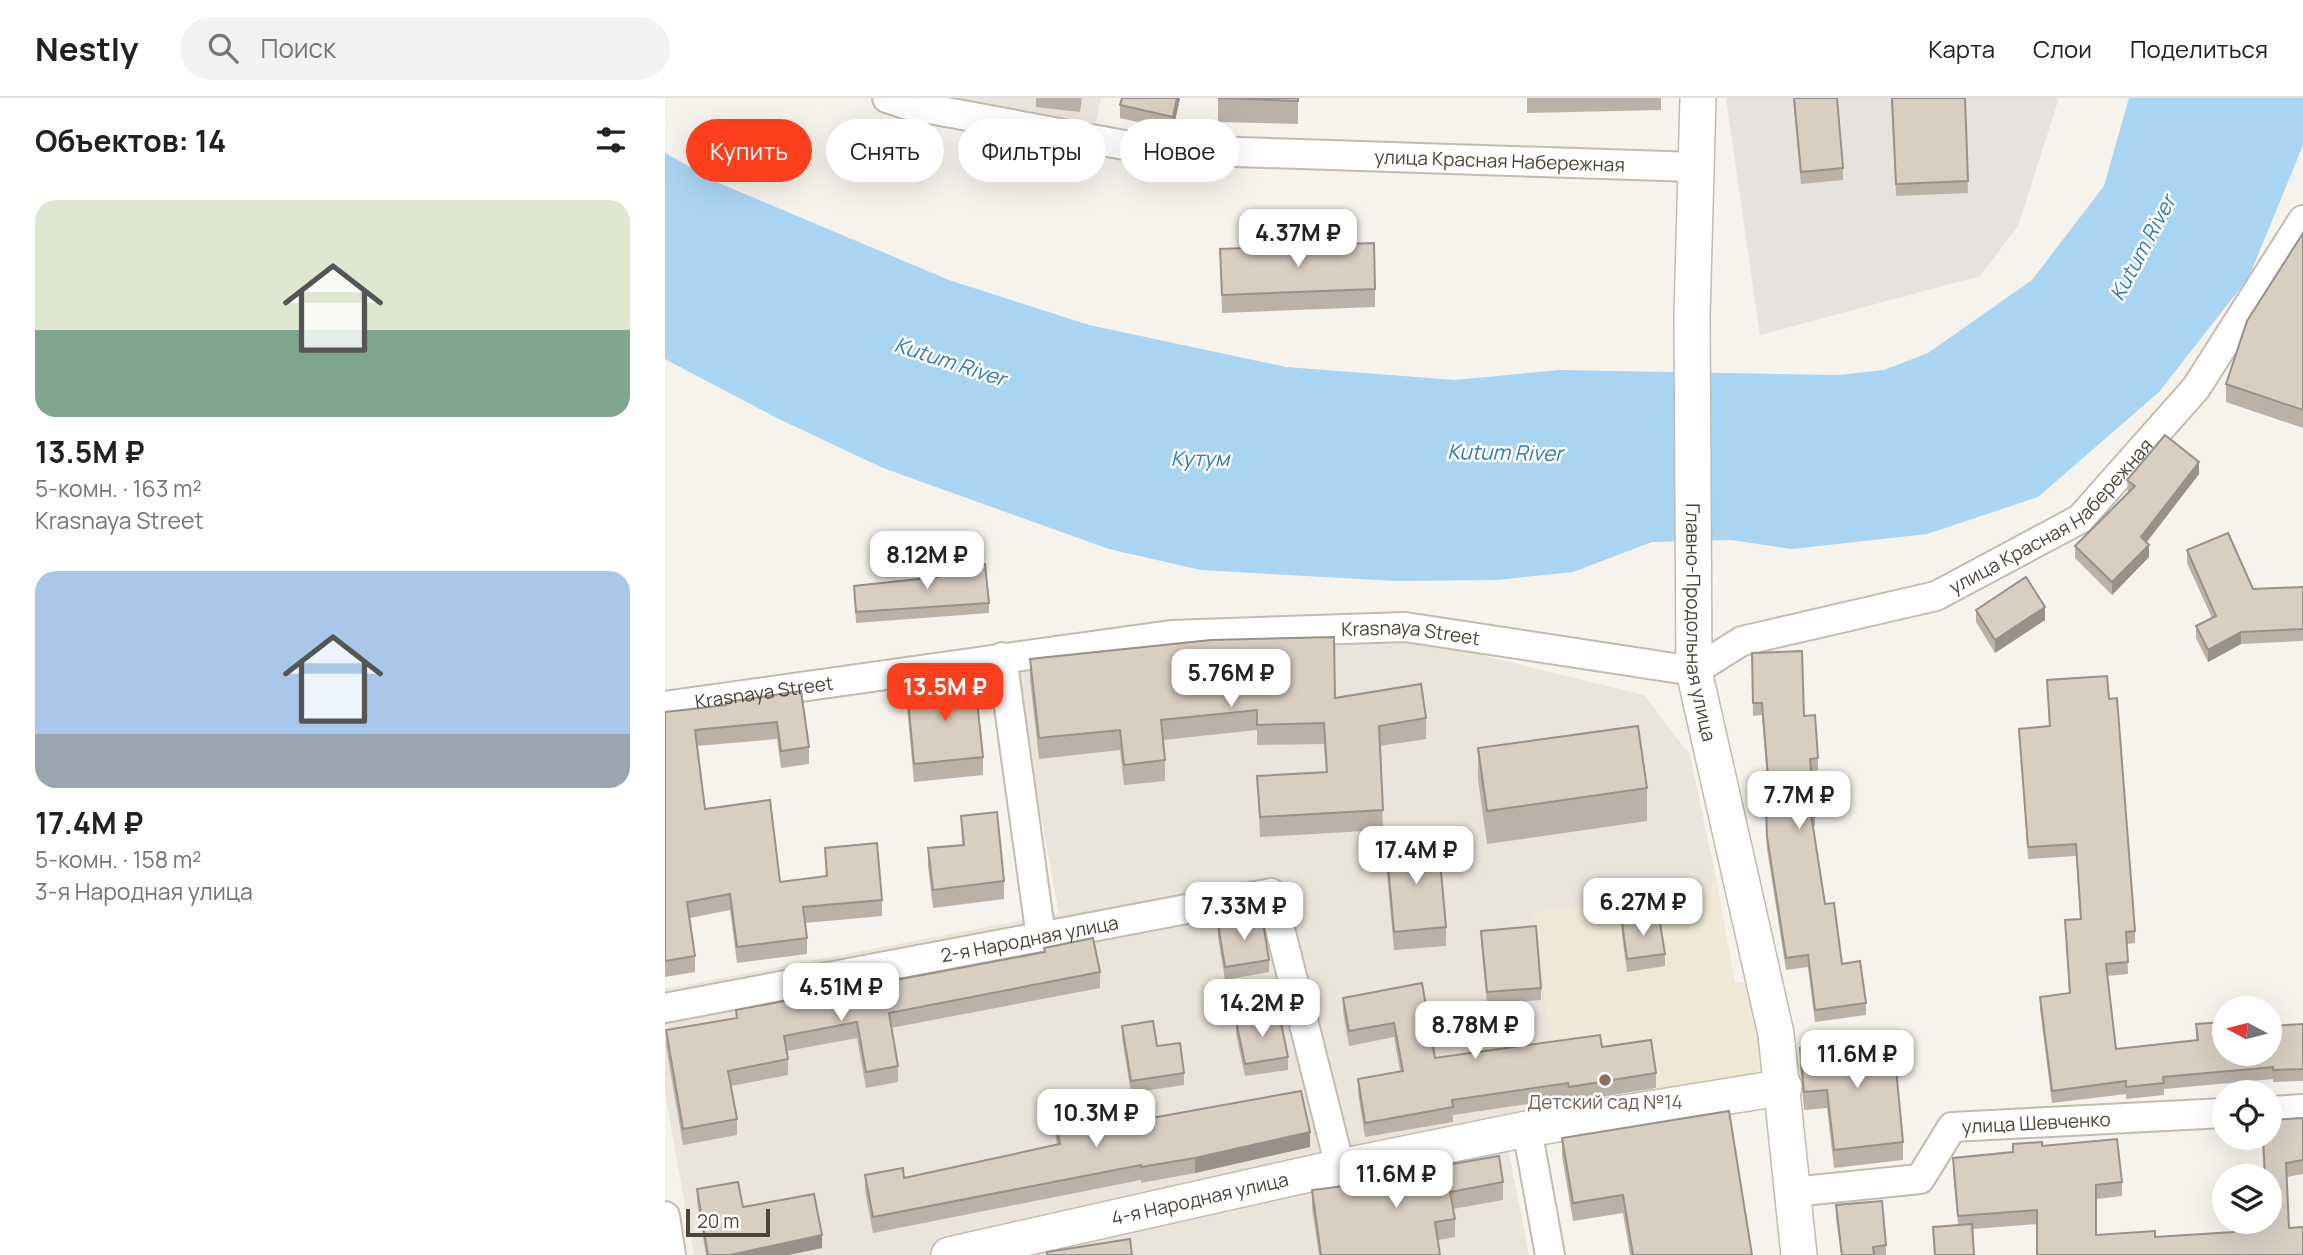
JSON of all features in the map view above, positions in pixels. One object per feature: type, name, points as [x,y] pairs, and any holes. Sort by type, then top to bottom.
[{"type":"street","points":[[1696,167],[1698,98]]},
{"type":"street","name":"улица Красная Набережная","points":[[902,100],[1146,149],[1696,167]]},
{"type":"street","name":"Главно-Продольная улица","points":[[1696,167],[1692,316],[1695,671],[1776,1034],[1784,1087],[1799,1255]]},
{"type":"street","name":"улица Красная Набережная","points":[[1695,671],[1742,641],[1936,596],[2080,519],[2196,388],[2303,220]]},
{"type":"street","name":"Krasnaya Street","points":[[665,706],[1171,635],[1405,626],[1695,671]]},
{"type":"street","points":[[1002,657],[1041,937]]},
{"type":"street","name":"2-я Народная улица","points":[[665,1008],[1271,893],[1340,1167]]},
{"type":"street","name":"4-я Народная улица","points":[[949,1255],[1340,1167],[1527,1129],[1784,1087]]},
{"type":"street","points":[[2282,1110],[2303,1109]]},
{"type":"street","name":"улица Шевченко","points":[[1793,1192],[1920,1179],[1952,1127],[2212,1114]]},
{"type":"street","points":[[1527,1129],[1549,1255]]},
{"type":"street","points":[[665,1216],[671,1255]]},
{"type":"shaded area","points":[[950,98],[1101,98],[1097,119],[1073,119]]},
{"type":"shaded area","points":[[1726,98],[2059,98],[2018,226],[1980,276],[1760,335]]},
{"type":"shaded area","points":[[1416,639],[1644,695],[1690,755],[1717,883],[1535,913],[1559,1111],[1503,1121],[1529,1255],[694,1255],[665,1094],[665,989],[1059,913],[1012,661]]},
{"type":"shaded area","points":[[1717,883],[1735,983],[1755,981],[1768,1056],[1753,1079],[1570,1109],[1568,1096],[1558,1097],[1534,913]]},
{"type":"water","name":"Кутум","points":[[2129,98],[2303,98],[2303,145],[2249,277],[2159,392],[2038,497],[1927,534],[1792,549],[1731,540],[1652,542],[1573,572],[1496,580],[1396,581],[1201,570],[1109,549],[883,468],[777,418],[665,359],[665,153],[686,165],[686,182],[717,182],[949,280],[1089,325],[1286,367],[1455,380],[1559,370],[1839,375],[1884,370],[1928,353],[2032,280],[2104,186]]},
{"type":"building","points":[[1122,98],[1177,98],[1173,117],[1120,105]]},
{"type":"building","points":[[1218,98],[1298,98],[1298,101]]},
{"type":"building","points":[[1794,98],[1837,98],[1843,168],[1801,172]]},
{"type":"building","points":[[1892,98],[1965,98],[1968,181],[1896,184]]},
{"type":"building","points":[[2303,233],[2303,410],[2226,384],[2247,321]]},
{"type":"building","points":[[1374,243],[1375,289],[1222,295],[1220,249]]},
{"type":"building","points":[[2165,435],[2199,462],[2141,537],[2149,545],[2112,582],[2075,546],[2135,486],[2127,480]]},
{"type":"building","points":[[2228,533],[2253,589],[2303,587],[2303,629],[2241,632],[2208,650],[2196,626],[2216,616],[2187,550]]},
{"type":"building","points":[[985,564],[989,603],[856,612],[854,586],[937,577],[936,568]]},
{"type":"building","points":[[2026,577],[2045,607],[1995,640],[1976,610]]},
{"type":"building","points":[[1334,637],[1335,698],[1421,684],[1426,718],[1379,726],[1383,810],[1260,817],[1257,776],[1327,772],[1324,723],[1257,725],[1257,710],[1161,720],[1165,760],[1124,765],[1120,730],[1039,738],[1030,659],[1211,640]]},
{"type":"building","points":[[1802,651],[1804,716],[1815,715],[1818,758],[1810,759],[1815,814],[1811,814],[1825,904],[1834,903],[1842,964],[1860,961],[1866,1003],[1815,1010],[1808,955],[1786,958],[1767,837],[1765,778],[1768,777],[1762,703],[1753,703],[1752,653]]},
{"type":"building","points":[[2107,676],[2109,699],[2117,698],[2135,931],[2126,932],[2128,962],[2106,964],[2116,1049],[2198,1040],[2196,1024],[2212,1023],[2212,1066],[2282,1066],[2282,1025],[2303,1024],[2303,1069],[2273,1070],[2273,1067],[2163,1077],[2164,1083],[2126,1087],[2126,1081],[2052,1091],[2040,997],[2070,993],[2065,920],[2081,919],[2076,844],[2028,847],[2019,729],[2050,726],[2047,680]]},
{"type":"building","points":[[975,682],[983,757],[914,764],[907,689]]},
{"type":"building","points":[[801,691],[809,747],[781,751],[777,722],[695,730],[705,809],[770,800],[780,882],[827,876],[825,848],[877,843],[882,900],[803,907],[807,938],[737,947],[730,894],[687,902],[695,956],[665,961],[665,712],[726,705],[726,702]]},
{"type":"building","points":[[1638,726],[1647,788],[1487,811],[1478,748]]},
{"type":"building","points":[[997,812],[1004,881],[933,890],[928,848],[964,845],[961,816]]},
{"type":"building","points":[[1438,839],[1446,927],[1394,932],[1386,844]]},
{"type":"building","points":[[1262,917],[1269,960],[1225,967],[1218,925]]},
{"type":"building","points":[[1659,917],[1665,954],[1627,959],[1622,923]]},
{"type":"building","points":[[1536,926],[1541,988],[1487,992],[1481,931]]},
{"type":"building","points":[[1093,938],[1100,972],[889,1013],[898,1066],[866,1072],[857,1022],[784,1036],[788,1059],[728,1071],[737,1119],[683,1129],[666,1030],[737,1018],[736,1010],[1045,952],[1044,948]]},
{"type":"building","points":[[1422,983],[1435,1058],[1600,1035],[1602,1047],[1651,1040],[1656,1073],[1569,1087],[1568,1083],[1452,1100],[1453,1107],[1365,1123],[1358,1079],[1403,1071],[1394,1023],[1349,1031],[1343,998]]},
{"type":"building","points":[[1279,1013],[1288,1057],[1245,1064],[1236,1021]]},
{"type":"building","points":[[1153,1021],[1157,1046],[1180,1043],[1184,1073],[1131,1081],[1122,1026]]},
{"type":"building","points":[[1893,1037],[1903,1142],[1834,1150],[1827,1090],[1804,1092],[1800,1048]]},
{"type":"building","points":[[1100,1090],[1107,1126],[1301,1091],[1310,1132],[1195,1158],[1141,1165],[873,1217],[865,1175],[903,1168],[904,1178],[1060,1144],[1051,1100]]},
{"type":"building","points":[[1729,1111],[1752,1255],[1633,1255],[1623,1195],[1573,1203],[1562,1138]]},
{"type":"building","points":[[2303,1118],[2303,1160],[2286,1163],[2289,1228],[2303,1227],[2303,1255],[2037,1255],[2037,1210],[1958,1216],[1953,1158],[2013,1152],[2013,1144],[2042,1142],[2042,1146],[2117,1139],[2122,1182],[2096,1185],[2096,1235],[2155,1231],[2155,1237],[2212,1233],[2282,1234],[2282,1164],[2264,1164],[2264,1150],[2282,1150],[2282,1119]]},
{"type":"building","points":[[1499,1156],[1503,1182],[1450,1192],[1455,1219],[1435,1222],[1440,1255],[1321,1255],[1312,1190],[1384,1181],[1383,1176]]},
{"type":"building","points":[[738,1182],[743,1207],[814,1194],[822,1235],[730,1255],[708,1255],[697,1189]]},
{"type":"building","points":[[1882,1201],[1886,1245],[1873,1247],[1874,1255],[1842,1255],[1836,1205]]},
{"type":"building","points":[[1972,1224],[1974,1255],[1935,1255],[1933,1227]]},
{"type":"building","points":[[1130,1239],[1132,1255],[1047,1255],[1047,1252]]},
{"type":"place","name":"Детский сад №14","points":[[1605,1080]]},
{"type":"water label","name":"Kutum River","points":[[2143,248]]},
{"type":"water label","name":"Kutum River","points":[[950,362]]},
{"type":"water label","name":"Kutum River","points":[[1505,453]]}]
